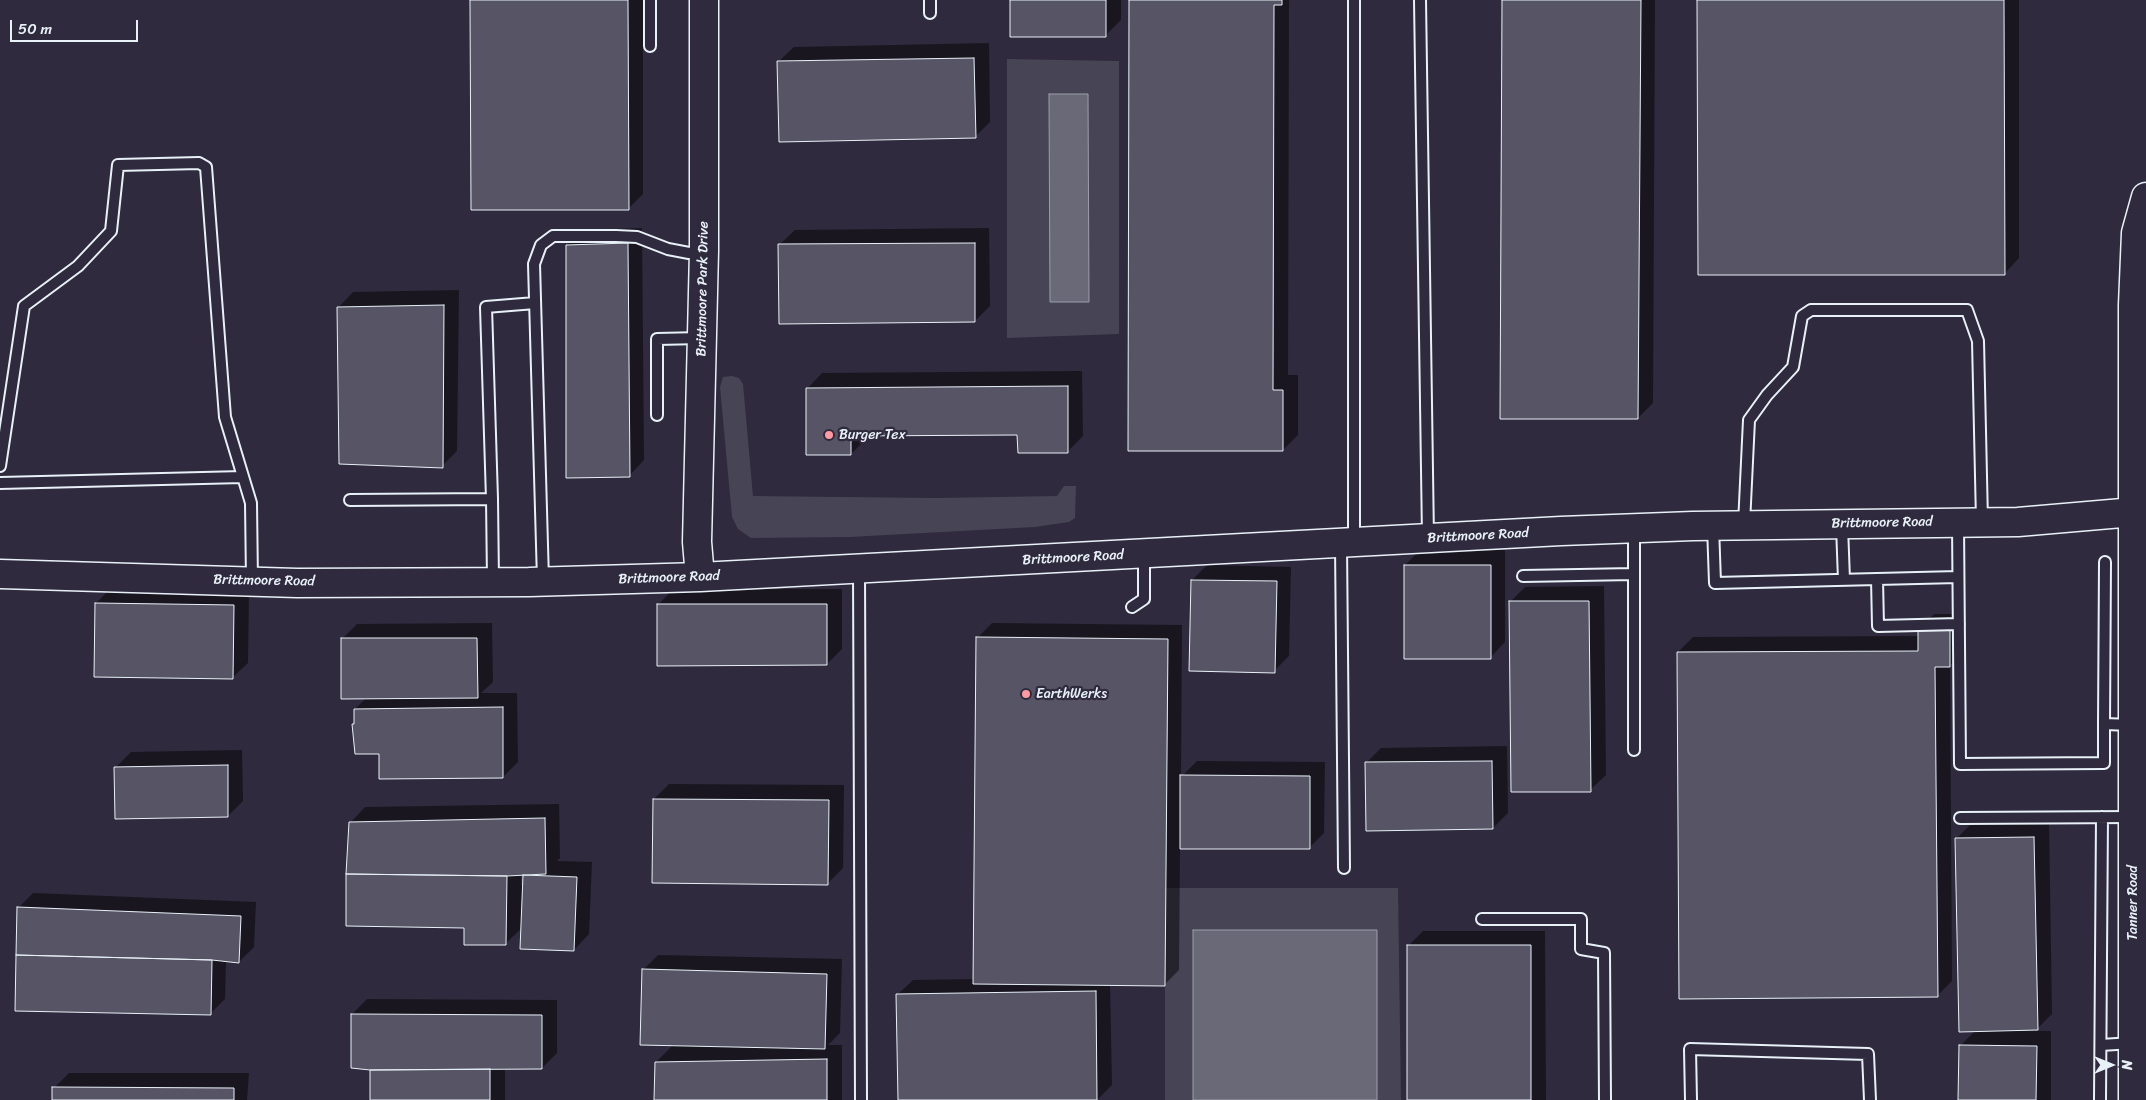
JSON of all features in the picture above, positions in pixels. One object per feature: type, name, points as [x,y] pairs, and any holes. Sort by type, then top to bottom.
[{"type":"main road","name":"Brittmoore Park Drive","points":[[700,577],[697,542],[704,251],[704,0]]},
{"type":"main road","name":"Tanner Road","points":[[2133,1100],[2134,725],[2140,511],[2133,305],[2136,232],[2146,197]]},
{"type":"main road","name":"Brittmoore Road","points":[[0,574],[252,581],[543,582],[859,570],[1634,528],[2018,522],[2140,511]]},
{"type":"lane","points":[[650,0],[650,46]]},
{"type":"lane","points":[[930,0],[930,13]]},
{"type":"lane","points":[[1344,868],[1354,0]]},
{"type":"lane","points":[[1420,0],[1428,538]]},
{"type":"lane","points":[[0,466],[24,306],[78,266],[111,231],[118,165],[199,163],[206,167],[225,417],[251,503],[252,581]]},
{"type":"lane","points":[[543,582],[534,264],[541,245],[553,236],[637,238],[668,249],[689,253],[704,251]]},
{"type":"lane","points":[[493,582],[486,307],[535,303]]},
{"type":"lane","points":[[1744,526],[1749,420],[1767,395],[1793,367],[1802,316],[1810,310],[1967,310],[1978,340],[1970,522],[1958,577],[1960,764],[2104,763],[2105,562]]},
{"type":"lane","points":[[657,415],[657,339],[702,338]]},
{"type":"lane","points":[[0,483],[243,477]]},
{"type":"lane","points":[[350,500],[492,499]]},
{"type":"lane","points":[[1842,524],[1844,580]]},
{"type":"lane","points":[[1713,526],[1715,583],[1958,577]]},
{"type":"lane","points":[[1634,528],[1634,750]]},
{"type":"lane","points":[[1132,607],[1144,599],[1144,554]]},
{"type":"lane","points":[[859,570],[861,1100]]},
{"type":"lane","points":[[1523,576],[1634,574]]},
{"type":"lane","points":[[1877,579],[1878,626],[1959,624]]},
{"type":"lane","points":[[2104,724],[2134,725]]},
{"type":"lane","points":[[2100,1100],[2102,817]]},
{"type":"lane","points":[[1960,818],[2134,817]]},
{"type":"lane","points":[[1482,919],[1580,919],[1581,949],[1604,953],[1605,1100]]},
{"type":"lane","points":[[2101,1045],[2133,1043]]},
{"type":"lane","points":[[1691,1100],[1690,1049],[1868,1054],[1870,1100]]},
{"type":"shaded area","points":[[1007,59],[1119,61],[1119,334],[1007,338]]},
{"type":"shaded area","points":[[732,376],[739,378],[743,384],[753,496],[935,498],[1057,496],[1064,486],[1076,486],[1075,518],[1069,522],[1035,527],[850,537],[751,538],[738,529],[732,517],[720,387],[723,377]]},
{"type":"shaded area","points":[[1165,888],[1398,888],[1401,1100],[1377,1100],[1377,931],[1194,930],[1193,1100],[1165,1100]]},
{"type":"water","points":[[1049,94],[1088,94],[1089,302],[1050,302]]},
{"type":"water","points":[[1193,930],[1377,930],[1377,1100],[1193,1100]]},
{"type":"building","points":[[470,0],[628,0],[629,210],[471,210]]},
{"type":"building","points":[[1010,0],[1106,0],[1106,37],[1010,37]]},
{"type":"building","points":[[1129,0],[1282,0],[1282,5],[1274,5],[1273,390],[1283,390],[1283,451],[1128,451]]},
{"type":"building","points":[[1502,0],[1641,0],[1638,419],[1500,419]]},
{"type":"building","points":[[1697,0],[2004,0],[2005,275],[1698,275]]},
{"type":"building","points":[[974,58],[976,138],[779,142],[777,61]]},
{"type":"building","points":[[628,243],[630,477],[566,478],[566,245]]},
{"type":"building","points":[[975,243],[975,322],[779,324],[778,244]]},
{"type":"building","points":[[444,305],[443,468],[339,464],[337,307]]},
{"type":"building","points":[[1068,386],[1068,453],[1018,453],[1017,435],[851,436],[851,455],[806,455],[806,388]]},
{"type":"building","points":[[1404,565],[1491,565],[1491,659],[1404,659]]},
{"type":"building","points":[[1191,580],[1277,581],[1275,673],[1189,671]]},
{"type":"building","points":[[1509,601],[1589,601],[1591,792],[1511,792]]},
{"type":"building","points":[[95,603],[234,605],[233,679],[94,677]]},
{"type":"building","points":[[657,604],[827,604],[827,665],[657,666]]},
{"type":"building","points":[[1918,628],[1950,628],[1950,667],[1935,667],[1938,997],[1679,999],[1677,652],[1918,651]]},
{"type":"building","points":[[976,637],[1168,639],[1165,986],[973,984]]},
{"type":"building","points":[[341,638],[477,638],[478,698],[341,699]]},
{"type":"building","points":[[503,707],[503,778],[379,779],[379,754],[355,754],[352,724],[354,724],[354,709]]},
{"type":"building","points":[[1492,761],[1493,829],[1366,831],[1365,762]]},
{"type":"building","points":[[228,765],[228,817],[115,819],[114,767]]},
{"type":"building","points":[[1180,775],[1310,776],[1310,849],[1180,849]]},
{"type":"building","points":[[653,799],[829,800],[828,885],[652,883]]},
{"type":"building","points":[[545,818],[546,874],[507,876],[346,874],[349,822]]},
{"type":"building","points":[[2034,837],[2038,1030],[1959,1032],[1955,838]]},
{"type":"building","points":[[346,874],[507,876],[506,945],[464,945],[464,928],[346,926]]},
{"type":"building","points":[[523,875],[577,877],[574,951],[520,949]]},
{"type":"building","points":[[17,907],[241,916],[239,963],[212,960],[16,955]]},
{"type":"building","points":[[1407,945],[1531,945],[1531,1100],[1407,1100]]},
{"type":"building","points":[[16,955],[212,960],[211,1015],[15,1011]]},
{"type":"building","points":[[642,969],[827,974],[825,1049],[640,1045]]},
{"type":"building","points":[[1096,991],[1097,1100],[898,1100],[896,994]]},
{"type":"building","points":[[351,1014],[542,1015],[542,1069],[370,1070],[351,1068]]},
{"type":"building","points":[[1959,1045],[2037,1046],[2036,1100],[1958,1100]]},
{"type":"building","points":[[827,1059],[827,1100],[654,1100],[655,1062]]},
{"type":"building","points":[[490,1069],[490,1100],[370,1100],[370,1070]]},
{"type":"building","points":[[52,1087],[234,1088],[234,1100],[52,1100]]},
{"type":"place","name":"Burger Tex","points":[[829,435]]},
{"type":"place","name":"EarthWerks","points":[[1026,694]]}]
